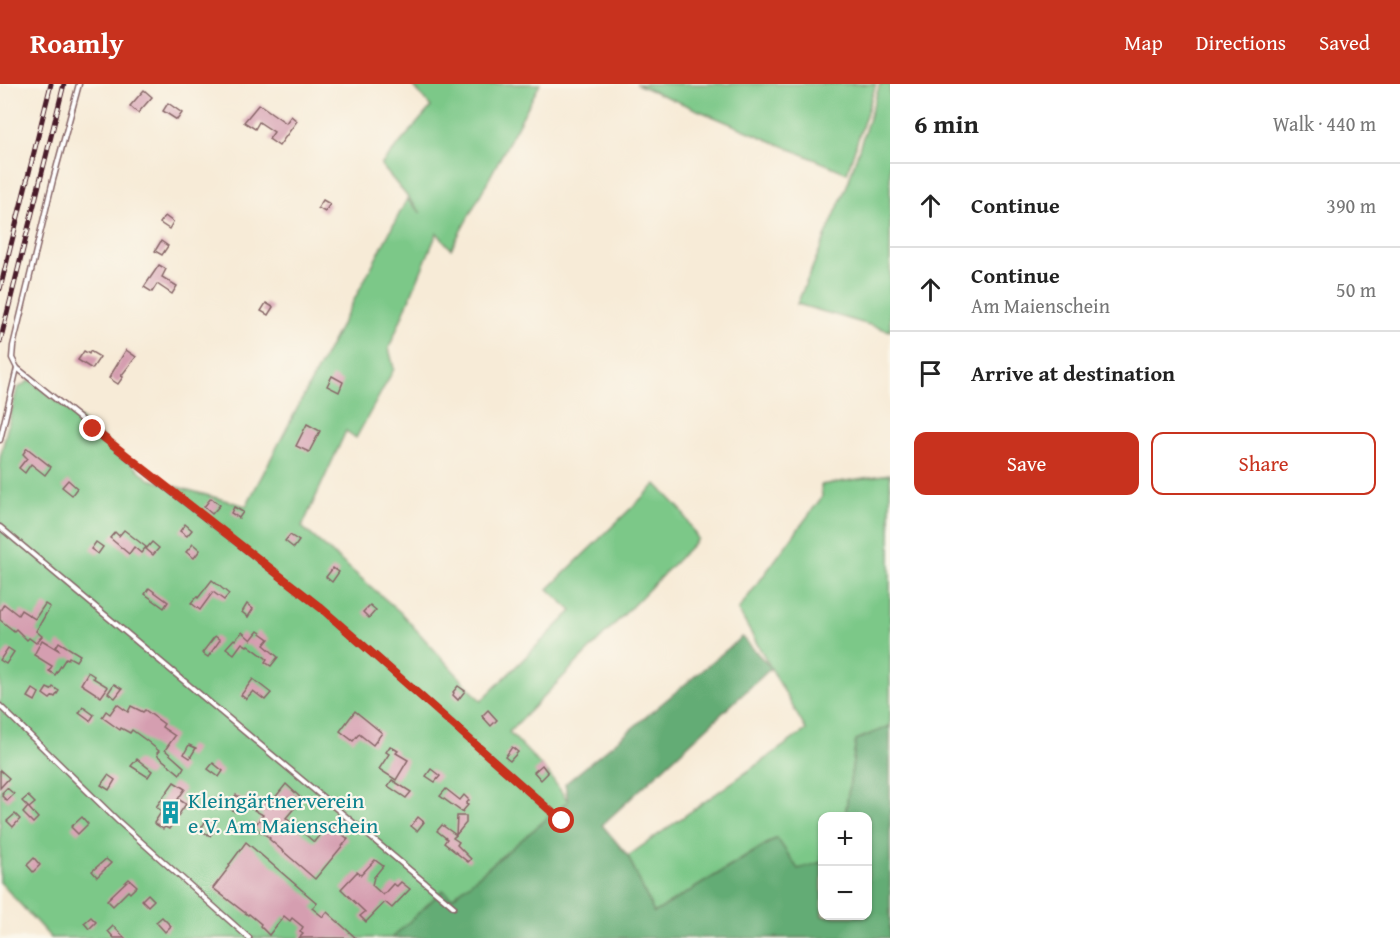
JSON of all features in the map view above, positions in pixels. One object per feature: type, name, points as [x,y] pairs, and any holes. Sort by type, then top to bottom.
[{"type":"lane","points":[[79,84],[13,346],[12,358],[17,368],[321,608],[562,821]]},
{"type":"lane","points":[[0,440],[17,368]]},
{"type":"lane","points":[[0,527],[454,907]]},
{"type":"lane","points":[[0,706],[118,821],[249,938]]},
{"type":"green space","points":[[412,84],[540,84],[451,249],[437,233],[389,348],[394,369],[356,438],[346,431],[302,527],[400,612],[481,701],[572,611],[548,589],[656,484],[681,510],[698,539],[509,732],[548,773],[568,801],[452,898],[442,891],[392,938],[51,938],[0,882],[0,458],[17,389],[30,380],[93,429],[149,479],[246,506],[407,199],[421,213],[381,165],[431,107]]},
{"type":"green space","points":[[636,84],[876,84],[847,173]]},
{"type":"green space","points":[[880,84],[890,84],[890,331],[797,304],[848,183]]},
{"type":"green space","points":[[890,474],[890,726],[856,740],[846,812],[818,812],[818,863],[798,870],[776,838],[654,913],[628,856],[806,730],[738,610],[822,497],[821,485]]},
{"type":"green space","points":[[742,637],[771,668],[602,825],[628,856],[654,913],[777,838],[798,869],[818,863],[818,920],[872,920],[872,812],[846,812],[856,740],[890,726],[890,938],[392,938],[443,890],[452,898],[568,801],[565,784]]},
{"type":"building","points":[[144,90],[152,97],[138,113],[130,106]]},
{"type":"building","points":[[168,103],[182,113],[177,120],[163,111]]},
{"type":"building","points":[[259,104],[286,123],[291,116],[297,121],[279,146],[269,139],[274,132],[259,122],[255,129],[244,122]]},
{"type":"building","points":[[323,200],[330,204],[325,212],[318,208]]},
{"type":"building","points":[[165,216],[173,222],[169,229],[160,223]]},
{"type":"building","points":[[161,241],[168,246],[162,255],[155,251]]},
{"type":"building","points":[[159,265],[166,269],[162,277],[177,286],[172,294],[157,284],[152,292],[144,287]]},
{"type":"building","points":[[266,303],[273,307],[268,315],[261,311]]},
{"type":"building","points":[[126,350],[136,357],[121,376],[123,377],[118,384],[109,378]]},
{"type":"building","points":[[84,351],[89,354],[90,351],[100,357],[92,369],[78,360]]},
{"type":"building","points":[[332,376],[343,382],[339,392],[327,386]]},
{"type":"building","points":[[307,424],[320,431],[309,452],[296,446]]},
{"type":"building","points":[[27,448],[51,467],[45,475],[31,464],[25,473],[19,468],[27,458],[23,454]]},
{"type":"building","points":[[68,480],[77,488],[72,495],[62,487]]},
{"type":"building","points":[[211,498],[220,505],[212,514],[204,507]]},
{"type":"building","points":[[234,507],[243,512],[239,518],[231,513]]},
{"type":"building","points":[[185,524],[192,530],[187,536],[180,531]]},
{"type":"building","points":[[124,530],[146,547],[141,553],[134,547],[129,554],[110,538],[115,532],[119,536]]},
{"type":"building","points":[[290,535],[299,541],[294,548],[285,541]]},
{"type":"building","points":[[96,542],[103,547],[98,554],[91,549]]},
{"type":"building","points":[[152,542],[159,548],[153,555],[146,549]]},
{"type":"building","points":[[193,544],[200,550],[194,558],[186,552]]},
{"type":"building","points":[[333,568],[339,572],[332,582],[326,577]]},
{"type":"building","points":[[212,580],[229,594],[224,600],[213,592],[200,610],[191,603]]},
{"type":"building","points":[[149,588],[168,602],[164,608],[145,594]]},
{"type":"building","points":[[4,604],[18,615],[21,610],[35,619],[45,604],[50,607],[36,631],[42,636],[36,643],[29,638],[27,640],[16,629],[14,631],[0,620],[0,611]]},
{"type":"building","points":[[247,604],[253,609],[248,617],[242,612]]},
{"type":"building","points":[[370,605],[376,610],[369,618],[363,612]]},
{"type":"building","points":[[258,631],[269,639],[264,645],[278,657],[271,666],[265,662],[267,659],[248,645],[242,643],[234,654],[226,648],[242,632],[251,640]]},
{"type":"building","points":[[215,636],[220,640],[208,657],[202,653]]},
{"type":"building","points":[[42,640],[60,651],[56,647],[59,642],[80,655],[76,661],[69,657],[66,658],[55,675],[49,671],[52,666],[34,655]]},
{"type":"building","points":[[8,648],[14,652],[6,664],[0,660]]},
{"type":"building","points":[[88,672],[108,687],[101,697],[81,684]]},
{"type":"building","points":[[253,679],[271,693],[265,700],[253,691],[246,699],[241,695]]},
{"type":"building","points":[[114,684],[122,689],[115,698],[108,693]]},
{"type":"building","points":[[458,686],[465,691],[458,700],[453,692]]},
{"type":"building","points":[[53,687],[59,691],[55,697],[50,699],[43,694],[47,688],[51,690]]},
{"type":"building","points":[[33,689],[39,693],[35,701],[28,697]]},
{"type":"building","points":[[117,704],[128,712],[131,706],[143,712],[145,710],[164,724],[162,727],[175,736],[165,750],[184,767],[180,774],[158,756],[159,751],[132,730],[130,733],[121,728],[120,730],[102,717],[106,711],[110,714]]},
{"type":"building","points":[[83,707],[94,715],[90,721],[79,713]]},
{"type":"building","points":[[488,710],[497,720],[491,726],[482,716]]},
{"type":"building","points":[[355,711],[382,733],[373,745],[359,734],[353,741],[340,731]]},
{"type":"building","points":[[189,745],[196,748],[190,758],[184,754]]},
{"type":"building","points":[[390,746],[398,751],[396,753],[408,760],[396,780],[379,769],[389,754],[386,752]]},
{"type":"building","points":[[512,747],[518,752],[510,761],[505,757]]},
{"type":"building","points":[[137,759],[152,771],[148,777],[131,766]]},
{"type":"building","points":[[213,763],[223,771],[219,777],[208,769]]},
{"type":"building","points":[[542,765],[548,773],[541,780],[534,772]]},
{"type":"building","points":[[431,769],[440,776],[435,782],[426,776]]},
{"type":"building","points":[[0,770],[9,778],[0,788]]},
{"type":"building","points":[[108,775],[115,780],[109,790],[101,785]]},
{"type":"building","points":[[392,780],[411,792],[406,798],[388,786]]},
{"type":"building","name":"Kleingärtnerverein e.V. Am Maienschein","points":[[174,782],[185,789],[178,799],[186,804],[169,829],[165,827],[163,829],[154,823],[162,811],[156,807]]},
{"type":"building","points":[[286,784],[302,799],[286,818],[314,842],[329,823],[348,839],[315,879],[270,838],[254,827],[263,815],[242,803],[249,794],[269,805]]},
{"type":"building","points":[[7,788],[14,794],[7,801],[2,793]]},
{"type":"building","points":[[446,789],[460,800],[464,795],[469,800],[462,812],[440,796]]},
{"type":"building","points":[[236,795],[243,799],[235,812],[228,807]]},
{"type":"building","points":[[28,796],[35,803],[29,808],[38,818],[33,823],[23,813],[28,807],[22,801]]},
{"type":"building","points":[[15,814],[20,819],[13,827],[7,821]]},
{"type":"building","points":[[457,816],[466,816],[466,823],[456,835]]},
{"type":"building","points":[[82,817],[88,824],[78,834],[71,827]]},
{"type":"building","points":[[418,817],[424,822],[417,831],[411,826]]},
{"type":"building","points":[[205,822],[215,828],[210,836],[200,830]]},
{"type":"building","points":[[442,825],[456,835],[453,838],[459,842],[457,845],[471,859],[468,862],[444,843],[447,839],[437,831]]},
{"type":"building","points":[[246,842],[317,903],[312,908],[323,917],[327,912],[356,938],[299,938],[303,934],[300,932],[303,927],[292,918],[290,921],[284,916],[269,935],[260,926],[261,924],[213,888]]},
{"type":"building","points":[[34,858],[40,865],[33,872],[27,865]]},
{"type":"building","points":[[106,859],[111,863],[97,877],[92,871]]},
{"type":"building","points":[[375,860],[383,866],[374,877],[372,885],[383,895],[393,884],[397,886],[401,882],[410,889],[392,908],[385,902],[366,922],[360,916],[365,912],[341,889],[357,872],[361,875]]},
{"type":"building","points":[[129,879],[137,886],[130,893],[128,891],[113,906],[107,900]]},
{"type":"building","points":[[148,894],[154,900],[148,906],[142,900]]},
{"type":"building","points":[[91,917],[96,922],[89,929],[84,923]]},
{"type":"building","points":[[162,917],[171,926],[165,932],[156,922]]},
{"type":"building","points":[[113,926],[125,938],[114,938],[108,931]]},
{"type":"railway","points":[[0,289],[51,84]]},
{"type":"railway","points":[[0,342],[64,84]]},
{"type":"place","name":"Kleingärtnerverein e.V. Am Maienschein","points":[[170,813]]},
{"type":"route","points":[[93,429],[321,608],[562,821]]}]
